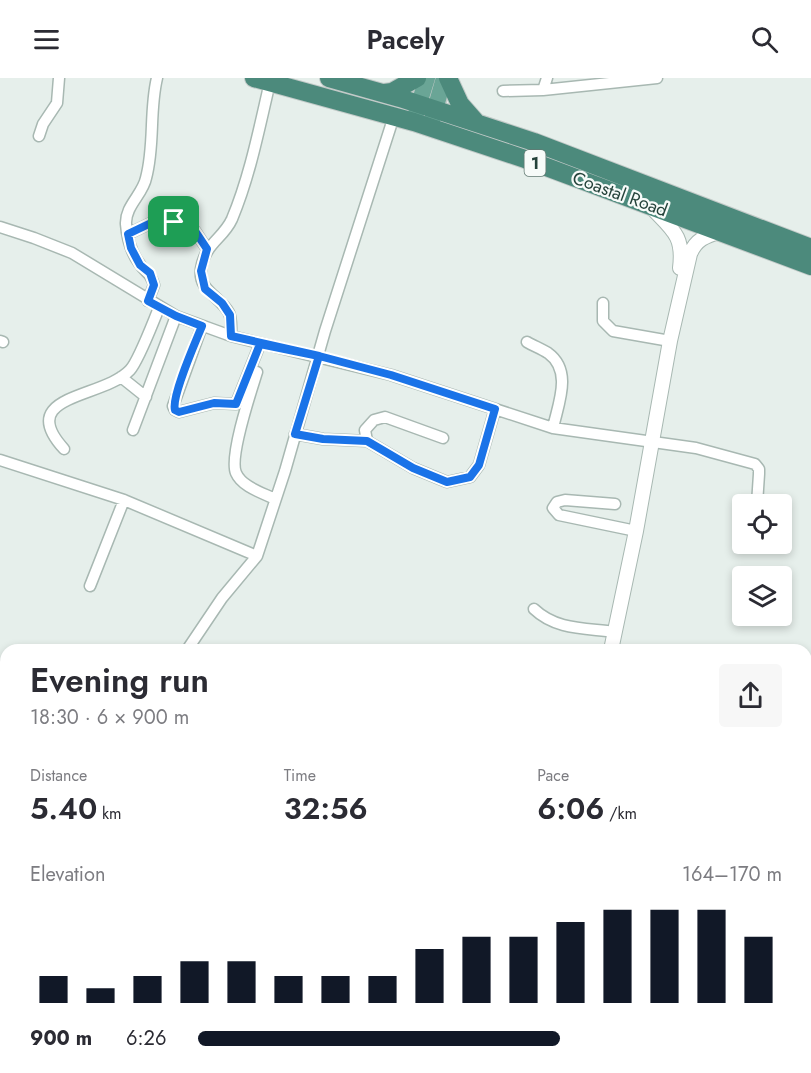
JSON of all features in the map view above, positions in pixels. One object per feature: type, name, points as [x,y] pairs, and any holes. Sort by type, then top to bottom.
[{"type":"highway","name":"Coastal Road","points":[[329,78],[361,82],[424,116],[525,159],[811,266]]},
{"type":"highway","points":[[383,93],[392,92],[417,78]]},
{"type":"highway","points":[[446,78],[460,104],[472,119],[479,123]]},
{"type":"highway","name":"Coastal Road","points":[[262,80],[394,116],[424,116],[479,123],[811,248]]},
{"type":"main road","points":[[424,116],[427,78]]},
{"type":"main road","points":[[424,116],[446,78]]},
{"type":"street","points":[[39,136],[43,124],[57,103],[59,78]]},
{"type":"street","points":[[148,301],[154,285],[150,273],[140,265],[131,248],[126,223],[127,213],[146,182],[152,153],[153,95],[157,78]]},
{"type":"street","points":[[543,90],[547,78]]},
{"type":"street","points":[[503,92],[657,78]]},
{"type":"street","points":[[231,336],[230,315],[222,303],[205,289],[201,271],[207,249],[230,222],[249,174],[262,80]]},
{"type":"street","points":[[191,644],[222,598],[257,556],[394,116]]},
{"type":"street","points":[[650,205],[677,235],[680,242],[681,265],[676,312]]},
{"type":"street","points":[[128,234],[153,222],[174,222],[195,231],[207,249]]},
{"type":"street","points":[[0,227],[72,253],[101,269],[159,308],[231,336],[391,375],[553,428],[696,448],[755,464],[759,470],[758,494]]},
{"type":"street","points":[[612,644],[636,531],[670,341],[691,249],[701,238],[721,231]]},
{"type":"street","points":[[603,303],[603,321],[614,331],[670,341]]},
{"type":"street","points":[[64,449],[55,439],[48,425],[49,413],[71,398],[113,383],[131,369],[159,308]]},
{"type":"street","points":[[133,430],[176,316]]},
{"type":"street","points":[[202,326],[173,406],[179,412],[214,403],[236,404],[260,344]]},
{"type":"street","points":[[527,342],[549,354],[559,364],[564,379],[553,428]]},
{"type":"street","points":[[257,372],[239,439],[235,460],[236,473],[244,483],[275,499]]},
{"type":"street","points":[[121,377],[146,397]]},
{"type":"street","points":[[295,434],[323,439],[367,441],[413,468],[447,482],[470,477],[479,465],[495,409]]},
{"type":"street","points":[[367,441],[365,430],[374,420],[385,417],[443,438]]},
{"type":"street","points":[[0,460],[124,500],[257,556]]},
{"type":"street","points":[[90,586],[124,500]]},
{"type":"street","points":[[615,504],[564,500],[557,502],[553,508],[559,515],[636,531]]},
{"type":"street","points":[[534,609],[544,619],[556,624],[614,632]]},
{"type":"route","points":[[174,222],[153,222],[128,234],[131,248],[140,265],[150,273],[154,285],[148,301],[176,316],[202,326],[179,387],[173,406],[175,410],[179,412],[214,403],[236,404],[260,344],[319,356],[391,375],[495,409],[479,465],[470,477],[447,482],[413,468],[367,441],[323,439],[295,434],[319,356],[231,336],[230,315],[222,303],[205,289],[201,271],[207,249],[195,231],[174,222]]}]
